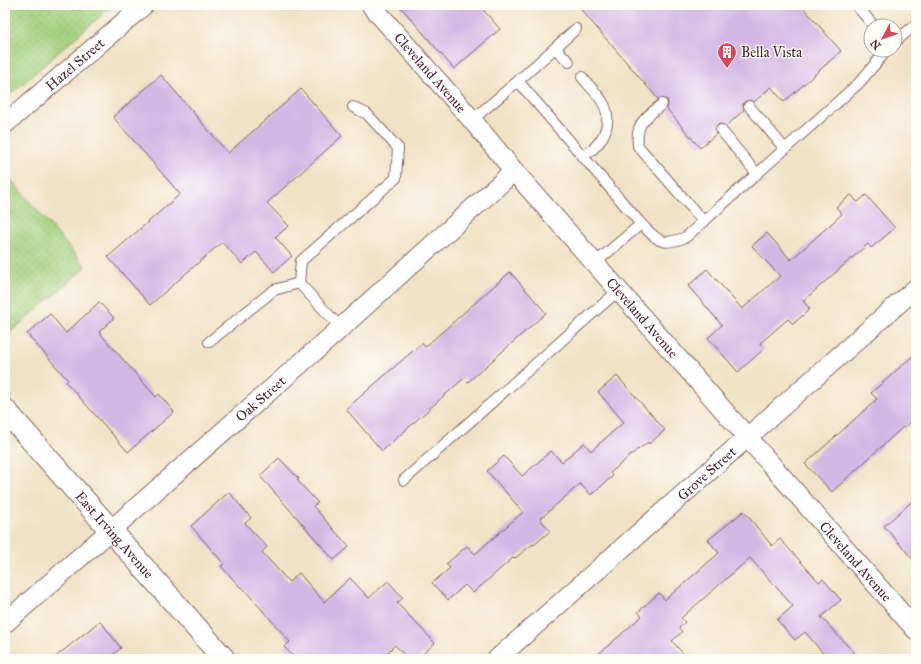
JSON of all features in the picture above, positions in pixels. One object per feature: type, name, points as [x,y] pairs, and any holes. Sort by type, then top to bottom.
[{"type":"street","name":"Hazel Street","points":[[5,124],[144,5]]},
{"type":"street","name":"Cleveland Avenue","points":[[371,5],[472,120],[514,171],[916,630]]},
{"type":"street","name":"Oak Street","points":[[5,623],[341,328],[514,171]]},
{"type":"street","name":"Grove Street","points":[[497,659],[916,288]]},
{"type":"street","name":"East Irving Avenue","points":[[5,410],[224,659]]},
{"type":"lane","points":[[856,5],[867,18]]},
{"type":"lane","points":[[903,35],[916,24]]},
{"type":"lane","points":[[472,120],[518,82],[576,29]]},
{"type":"lane","points":[[555,48],[569,62]]},
{"type":"lane","points":[[518,82],[641,224],[658,240],[672,243],[686,237],[704,222],[860,83],[880,58]]},
{"type":"lane","points":[[582,77],[603,102],[608,124],[603,136],[595,147],[582,157]]},
{"type":"lane","points":[[662,104],[641,123],[637,137],[638,146],[704,222]]},
{"type":"lane","points":[[749,106],[785,149]]},
{"type":"lane","points":[[341,328],[299,283],[301,261],[396,178],[398,148],[366,114],[352,107]]},
{"type":"lane","points":[[721,130],[757,174]]},
{"type":"lane","points":[[595,263],[641,224]]},
{"type":"lane","points":[[209,342],[274,290],[299,283]]},
{"type":"lane","points":[[404,480],[619,290]]},
{"type":"green space","points":[[5,5],[113,5],[5,99]]},
{"type":"green space","points":[[5,173],[86,267],[5,337]]},
{"type":"building","points":[[399,5],[479,5],[500,29],[454,69]]},
{"type":"building","name":"Bella Vista","points":[[577,5],[801,5],[841,51],[784,102],[771,87],[754,102],[751,100],[745,101],[743,104],[744,110],[726,126],[720,124],[717,125],[715,131],[716,134],[700,148],[667,109],[667,100],[661,98],[658,99]]},
{"type":"building","points":[[161,75],[228,153],[301,89],[342,136],[267,203],[289,226],[275,237],[292,256],[274,272],[256,252],[242,264],[222,242],[150,305],[108,257],[180,194],[113,117]]},
{"type":"building","points":[[851,195],[858,202],[866,195],[895,228],[871,248],[868,244],[803,301],[810,309],[793,324],[788,319],[760,343],[764,349],[738,372],[708,338],[722,325],[688,286],[707,269],[742,309],[780,276],[752,246],[767,233],[791,260],[842,214],[836,207]]},
{"type":"building","points":[[510,272],[546,313],[468,382],[464,378],[382,451],[346,409],[422,343],[425,347]]},
{"type":"building","points":[[99,302],[114,318],[99,332],[156,397],[159,394],[174,412],[128,452],[66,382],[68,380],[27,334],[50,314],[66,333]]},
{"type":"building","points":[[916,353],[916,418],[904,428],[903,427],[832,492],[805,464],[877,399],[871,393]]},
{"type":"building","points":[[617,376],[665,430],[649,444],[648,442],[638,449],[610,473],[613,476],[591,495],[580,484],[540,519],[550,531],[534,545],[533,544],[515,558],[514,557],[473,593],[465,585],[448,600],[432,583],[450,568],[446,564],[467,546],[475,554],[523,512],[487,471],[504,456],[522,476],[551,451],[562,462],[584,443],[591,451],[624,422],[598,392]]},
{"type":"building","points":[[279,458],[299,479],[297,480],[318,503],[313,506],[349,547],[334,560],[260,476]]},
{"type":"building","points":[[229,492],[251,518],[245,523],[267,547],[262,552],[289,582],[299,573],[324,602],[350,578],[369,598],[388,581],[403,598],[397,603],[435,643],[417,659],[408,659],[395,645],[381,659],[296,659],[284,647],[290,642],[242,587],[241,588],[221,566],[224,564],[191,526]]},
{"type":"building","points":[[916,498],[916,563],[884,526]]},
{"type":"building","points":[[744,511],[772,546],[780,539],[819,582],[823,579],[841,600],[821,617],[860,659],[828,659],[805,632],[795,640],[777,620],[793,606],[750,558],[681,618],[685,622],[679,628],[682,632],[672,641],[688,659],[593,659],[642,616],[638,612],[659,593],[665,600],[719,553],[708,540]]},
{"type":"building","points":[[100,621],[121,648],[108,659],[53,659]]},
{"type":"place","name":"Bella Vista","points":[[727,69]]}]
